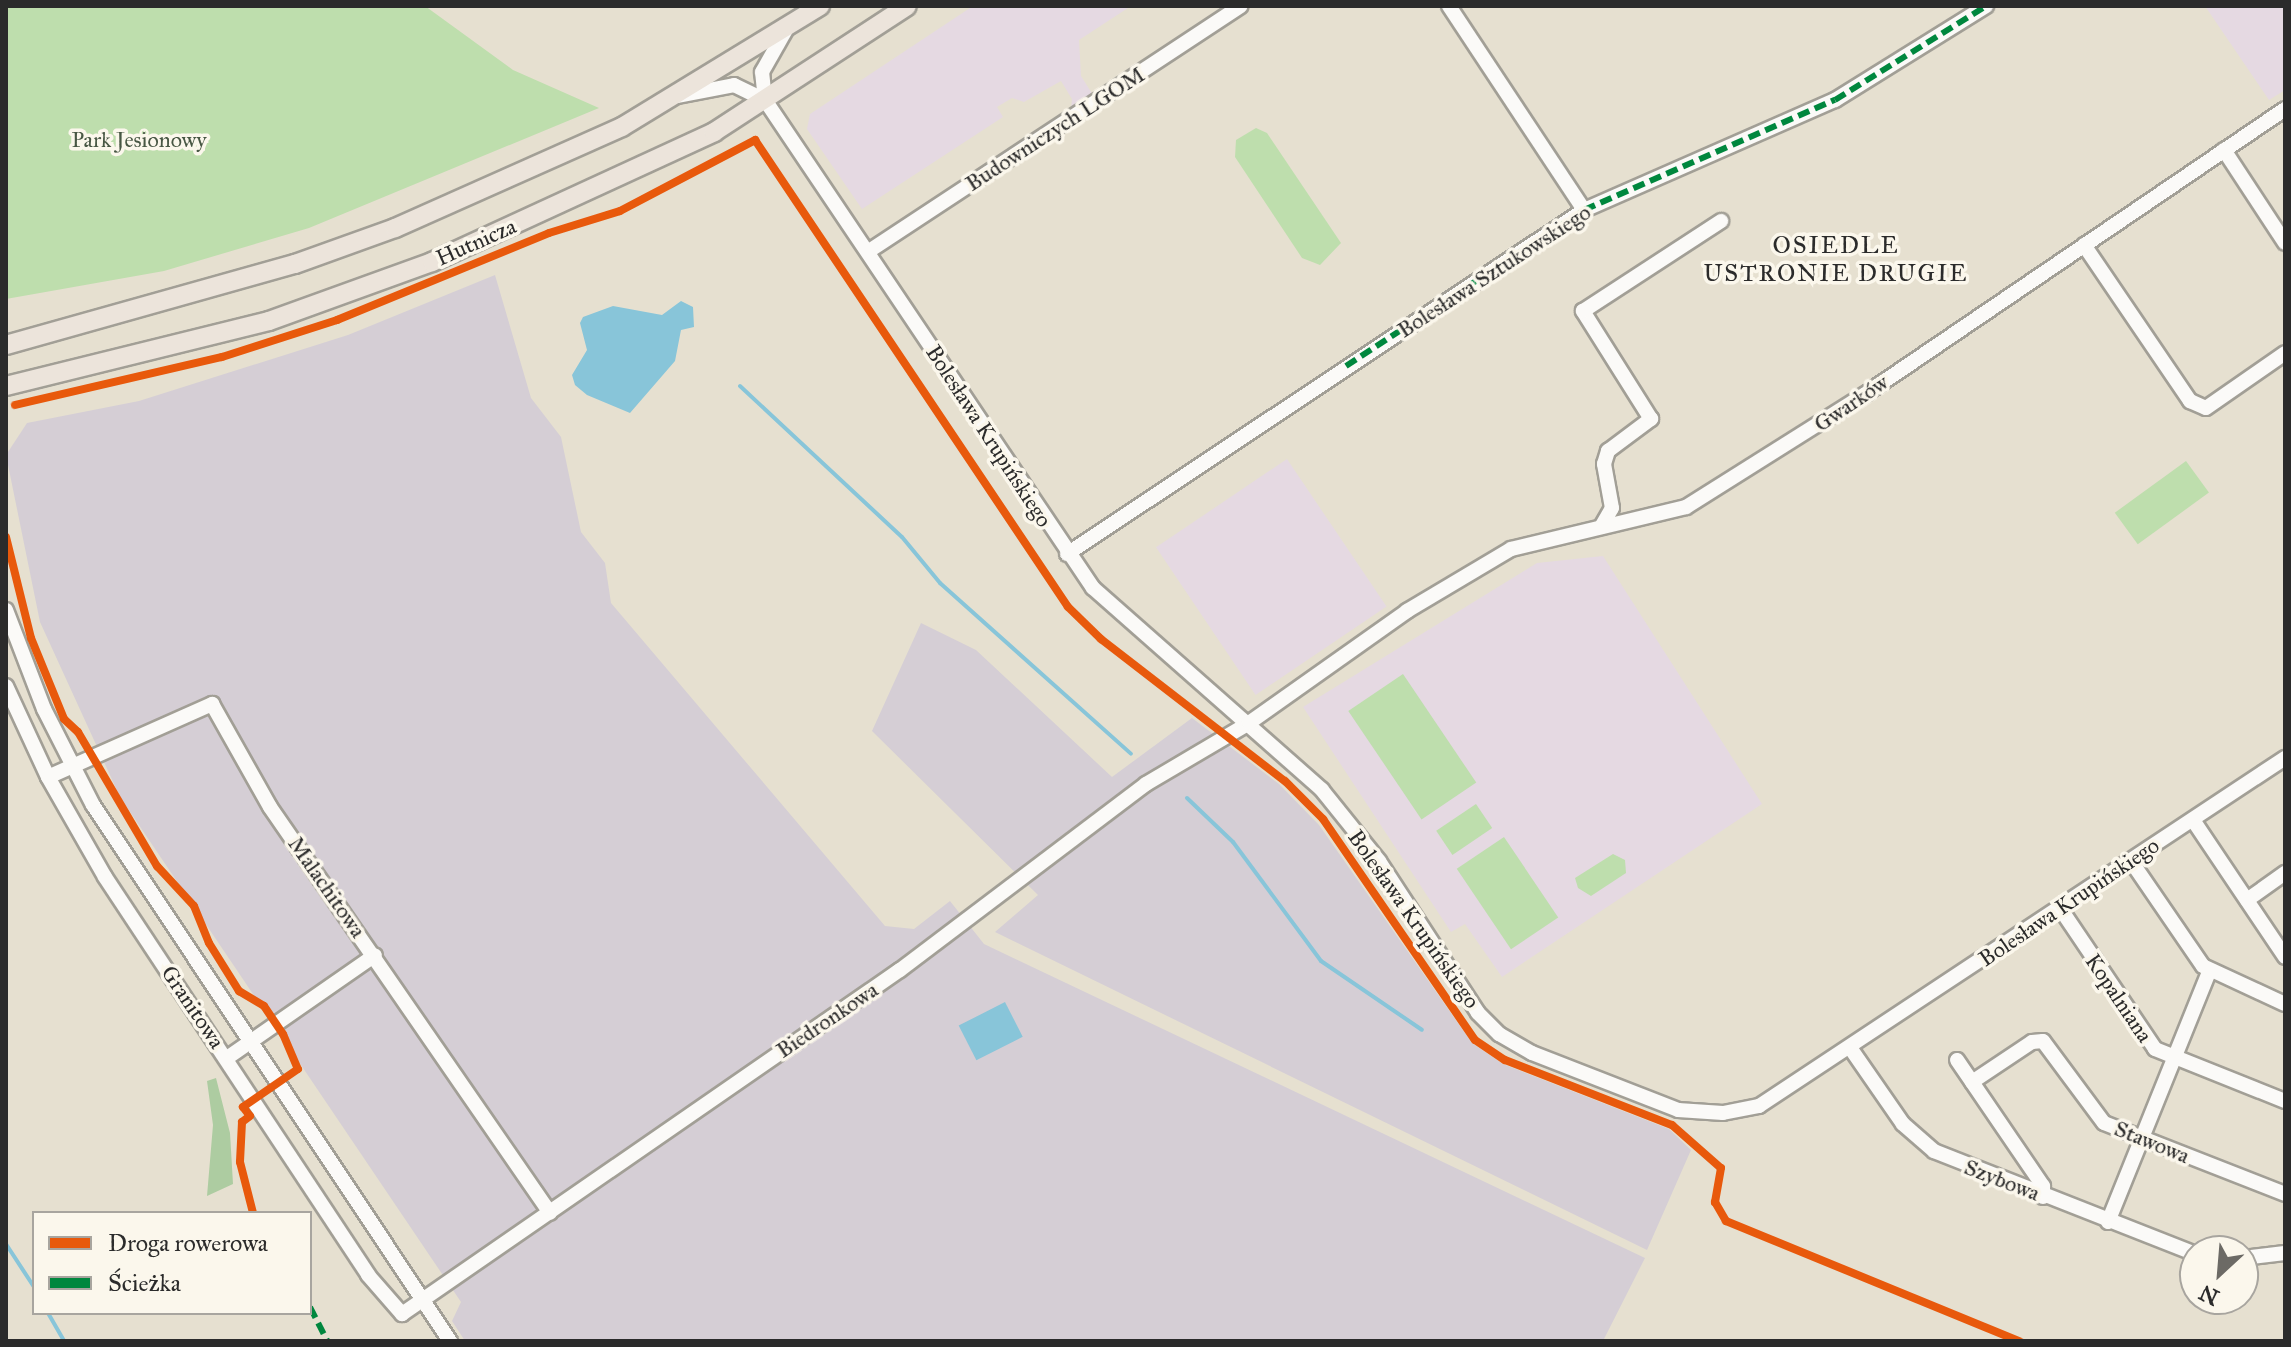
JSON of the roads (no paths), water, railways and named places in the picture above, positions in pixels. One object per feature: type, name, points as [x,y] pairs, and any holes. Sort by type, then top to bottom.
[{"type":"main road","name":"Hutnicza","points":[[6,345],[295,264],[395,228],[608,133],[678,96],[820,6]]},
{"type":"main road","name":"Hutnicza","points":[[6,386],[181,345],[359,292],[606,185],[714,132],[907,6]]},
{"type":"street","name":"Budowniczych LGOM","points":[[869,251],[1240,6]]},
{"type":"street","points":[[1449,6],[1584,210]]},
{"type":"street","name":"Bolesława Sztukowskiego","points":[[1067,554],[1584,210],[1835,100],[1986,6]]},
{"type":"street","points":[[765,100],[762,72],[787,28]]},
{"type":"street","points":[[678,96],[734,85],[765,100]]},
{"type":"street","name":"Bolesława Krupińskiego","points":[[765,100],[869,251],[1067,554],[1115,609],[1322,790],[1379,861],[1478,1013],[1512,1043],[1678,1110],[1709,1114],[1743,1111],[1773,1100],[2285,758]]},
{"type":"street","name":"Gwarków","points":[[1249,723],[1407,611],[1511,549],[1686,507],[1866,394],[2285,109]]},
{"type":"street","points":[[2224,150],[2285,243]]},
{"type":"street","points":[[1601,527],[1612,508],[1604,464],[1608,451],[1651,419],[1583,311],[1721,221]]},
{"type":"street","points":[[2084,245],[2190,401],[2206,408],[2285,353]]},
{"type":"street","name":"Granitowa","points":[[6,610],[72,766],[93,805],[450,1341]]},
{"type":"street","name":"Granitowa","points":[[6,686],[48,777],[105,877],[368,1275],[402,1314]]},
{"type":"street","name":"Malachitowa","points":[[48,777],[212,704],[270,807],[375,955],[550,1213]]},
{"type":"street","name":"Biedronkowa","points":[[402,1314],[900,970],[1146,784],[1249,723]]},
{"type":"street","points":[[2193,820],[2285,957]]},
{"type":"street","points":[[2131,861],[2209,972],[2285,1004]]},
{"type":"street","points":[[2247,900],[2285,873]]},
{"type":"street","name":"Kopalniana","points":[[2060,908],[2148,1043],[2172,1057],[2285,1101]]},
{"type":"street","points":[[227,1058],[375,955]]},
{"type":"street","points":[[2108,1222],[2172,1057],[2209,972]]},
{"type":"street","name":"Stawowa","points":[[1972,1082],[2042,1041],[2100,1119],[2285,1194]]},
{"type":"street","name":"Szybowa","points":[[1851,1049],[1898,1118],[1928,1147],[2043,1197],[2179,1248]]},
{"type":"street","points":[[1957,1060],[2043,1187],[2043,1197]]},
{"type":"street","points":[[2259,1256],[2285,1253]]},
{"type":"water","points":[[681,301],[693,307],[694,327],[681,330],[675,361],[630,413],[587,395],[575,385],[572,375],[587,350],[580,323],[583,317],[613,306],[662,315]]},
{"type":"water","points":[[1005,1002],[1023,1037],[976,1060],[959,1026]]},
{"type":"waterway","points":[[740,386],[902,537],[940,583],[1131,754]]},
{"type":"waterway","points":[[1187,798],[1233,842],[1321,961],[1422,1030]]},
{"type":"waterway","points":[[6,1244],[32,1284]]},
{"type":"waterway","points":[[49,1315],[64,1341]]},
{"type":"district","name":"OSIEDLE USTRONIE DRUGIE","points":[[1836,260]]},
{"type":"park label","name":"Park Jesionowy","points":[[139,140]]}]
